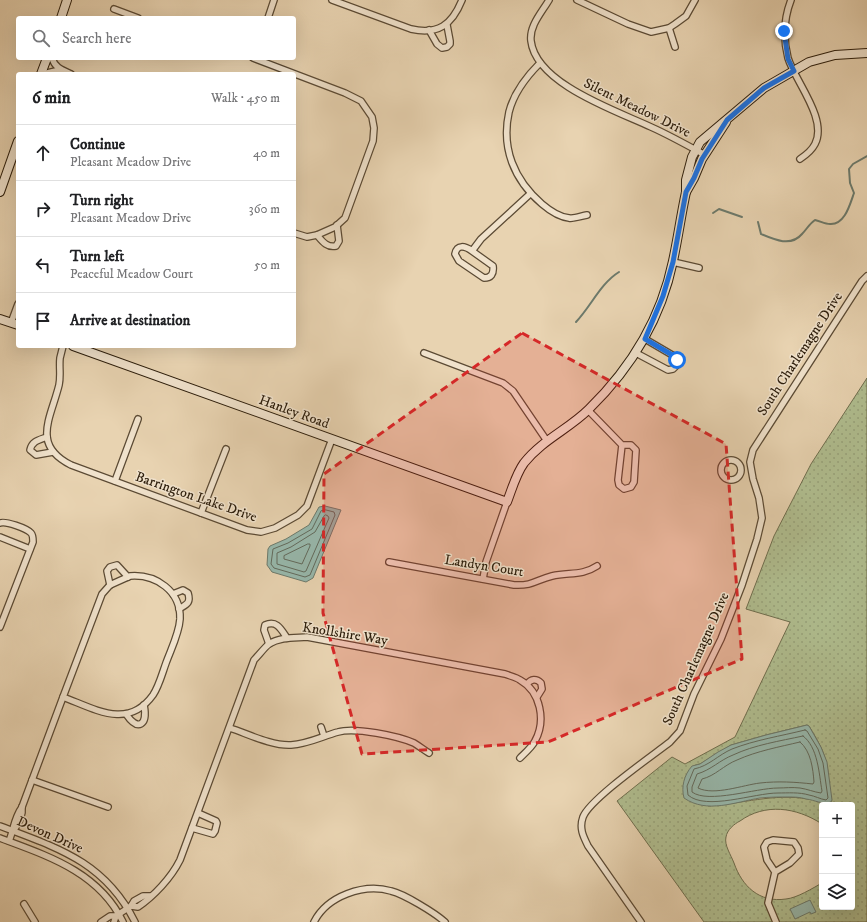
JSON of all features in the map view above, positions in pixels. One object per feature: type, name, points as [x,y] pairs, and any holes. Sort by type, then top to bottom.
[{"type":"street","points":[[62,16],[67,0]]},
{"type":"street","points":[[269,16],[274,0]]},
{"type":"street","points":[[332,0],[410,29],[420,31],[447,25],[457,12],[462,0]]},
{"type":"street","name":"Silent Meadow Drive","points":[[549,0],[534,23],[531,40],[534,53],[540,63],[551,74],[570,88],[597,104],[651,127],[705,155]]},
{"type":"street","points":[[577,0],[628,24],[651,32],[669,28],[686,16],[695,0]]},
{"type":"street","points":[[791,0],[784,31],[788,59],[812,107],[818,126],[818,136],[815,144],[809,152],[800,159]]},
{"type":"street","points":[[114,9],[133,16]]},
{"type":"street","points":[[429,30],[437,44],[444,48],[450,44],[447,25]]},
{"type":"street","points":[[669,28],[675,47]]},
{"type":"street","points":[[483,579],[486,562],[507,502],[524,464],[534,452],[547,441],[588,410],[617,379],[645,339],[663,296],[673,262],[686,192],[686,180],[690,163],[700,142],[764,88],[808,62],[835,55],[867,53]]},
{"type":"street","points":[[43,72],[46,60]]},
{"type":"street","points":[[52,60],[60,70],[66,72]]},
{"type":"street","points":[[258,60],[290,72]]},
{"type":"street","points":[[540,63],[530,73],[512,101],[506,134],[510,158],[516,172],[530,194],[548,209],[569,218],[587,215]]},
{"type":"street","points":[[51,72],[60,70]]},
{"type":"street","points":[[296,74],[345,93],[361,101],[372,117],[374,128],[373,141],[345,218],[337,225],[317,235],[307,237],[296,234]]},
{"type":"street","points":[[686,192],[705,155],[727,120]]},
{"type":"street","points":[[0,192],[16,147]]},
{"type":"street","points":[[472,251],[481,239],[530,194]]},
{"type":"street","points":[[317,235],[327,245],[332,247],[336,246],[339,241],[337,225]]},
{"type":"street","points":[[466,247],[472,251],[493,266],[493,273],[491,276],[484,278],[456,258],[456,251],[459,248],[466,247]]},
{"type":"street","points":[[673,262],[699,268]]},
{"type":"street","name":"South Charlemagne Drive","points":[[641,922],[588,846],[582,834],[583,818],[586,811],[597,800],[670,742],[680,731],[694,694],[731,615],[757,539],[762,518],[759,498],[753,479],[750,462],[753,450],[862,281],[867,276]]},
{"type":"street","points":[[0,319],[15,324]]},
{"type":"street","points":[[636,353],[668,370],[673,370],[677,366],[677,360],[674,356],[645,339]]},
{"type":"street","points":[[47,437],[37,440],[31,445],[30,450],[33,454],[42,455],[53,452],[50,448],[47,437],[48,420],[60,384],[60,358],[62,348]]},
{"type":"street","name":"Hanley Road","points":[[79,348],[507,502]]},
{"type":"street","points":[[424,354],[503,383],[513,391],[547,441]]},
{"type":"street","points":[[588,410],[622,445],[631,445],[636,450],[634,482],[631,488],[624,489],[619,485],[618,480],[622,445]]},
{"type":"street","points":[[115,481],[138,420]]},
{"type":"street","name":"Barrington Lake Drive","points":[[53,452],[71,465],[247,530],[261,532],[275,528],[298,515],[307,506],[332,439]]},
{"type":"street","points":[[201,513],[226,449]]},
{"type":"street","points":[[740,469],[751,469]]},
{"type":"street","points":[[0,523],[5,522],[28,530],[32,535],[33,542],[0,627]]},
{"type":"street","points":[[0,537],[30,549]]},
{"type":"street","name":"Landyn Court","points":[[389,562],[514,586],[534,584],[552,576],[584,573],[597,566]]},
{"type":"street","points":[[110,585],[107,571],[114,565],[117,565],[128,577]]},
{"type":"street","points":[[9,841],[18,824],[22,813],[22,807],[97,603],[102,594],[110,585],[128,577],[139,576],[151,578],[162,584],[173,594],[179,609],[180,620],[178,631],[155,692],[144,705],[126,714],[114,715],[63,697]]},
{"type":"street","points":[[173,594],[183,590],[188,593],[189,602],[187,605],[179,609]]},
{"type":"street","points":[[269,644],[264,630],[266,625],[271,622],[276,623],[280,627],[287,638]]},
{"type":"street","name":"Knollshire Way","points":[[101,922],[110,916],[116,918],[130,907],[134,901],[143,896],[150,896],[176,867],[198,813],[254,660],[269,644],[287,638],[307,637],[505,674],[520,680],[527,684],[537,697],[541,713],[540,726],[535,741],[520,758]]},
{"type":"street","name":"Knollshire Way","points":[[527,684],[533,680],[541,682],[542,689],[537,697]]},
{"type":"street","points":[[126,714],[131,722],[141,724],[145,717],[144,705]]},
{"type":"street","points":[[321,726],[324,736]]},
{"type":"street","points":[[230,728],[276,744],[292,745],[340,731],[355,730],[402,738],[429,753]]},
{"type":"street","points":[[32,780],[108,807]]},
{"type":"street","points":[[192,828],[213,834],[215,831],[217,826],[216,821],[198,813]]},
{"type":"street","name":"Devon Drive","points":[[0,826],[55,847],[79,860],[103,879],[130,907],[135,922]]},
{"type":"street","name":"Devon Drive","points":[[0,838],[54,858],[79,872],[99,889],[116,918],[123,922]]},
{"type":"street","points":[[775,872],[767,860],[764,847],[767,842],[773,840],[794,842],[798,848],[799,854],[790,863],[775,872],[768,903],[776,922]]},
{"type":"street","points":[[314,922],[317,915],[332,902],[346,893],[378,889],[392,891],[434,913],[445,922]]},
{"type":"street","points":[[24,904],[35,922]]},
{"type":"highlighted area","points":[[522,333],[726,444],[742,659],[548,742],[362,754],[323,613],[324,474]]},
{"type":"green space","points":[[867,378],[867,922],[704,922],[617,801],[672,757],[685,764],[735,737],[790,622],[746,609],[774,536],[811,464]],"holes":[[[807,725],[821,748],[828,772],[808,799],[783,797],[708,806],[685,778],[693,767],[731,745]],[[819,802],[855,802],[855,910],[819,910],[819,885],[790,898],[776,900],[753,891],[747,886],[737,871],[728,850],[726,840],[729,830],[735,824],[750,815],[760,811],[781,809],[802,814],[819,822]]]},
{"type":"water","points":[[325,506],[341,510],[313,578],[306,582],[272,572],[267,565],[268,549],[270,546],[286,539],[309,525],[319,507]]},
{"type":"water","points":[[807,725],[809,726],[821,747],[827,762],[831,802],[819,802],[797,797],[770,797],[721,806],[712,806],[693,803],[684,798],[684,781],[692,766],[700,764],[731,745]]},
{"type":"water","points":[[810,900],[816,912],[811,914],[810,912],[795,919],[790,909]]},
{"type":"waterway","points":[[758,222],[761,234],[777,240],[788,241],[798,238],[815,220],[826,224],[840,221],[849,208],[854,193],[850,183],[849,169],[853,164],[867,156]]},
{"type":"waterway","points":[[713,213],[719,209],[742,217]]},
{"type":"waterway","points":[[576,322],[601,288],[619,272]]},
{"type":"route","points":[[677,360],[674,356],[645,339],[663,296],[673,262],[686,192],[702,159],[719,135],[727,120],[764,88],[794,71],[788,59],[784,31]]}]
